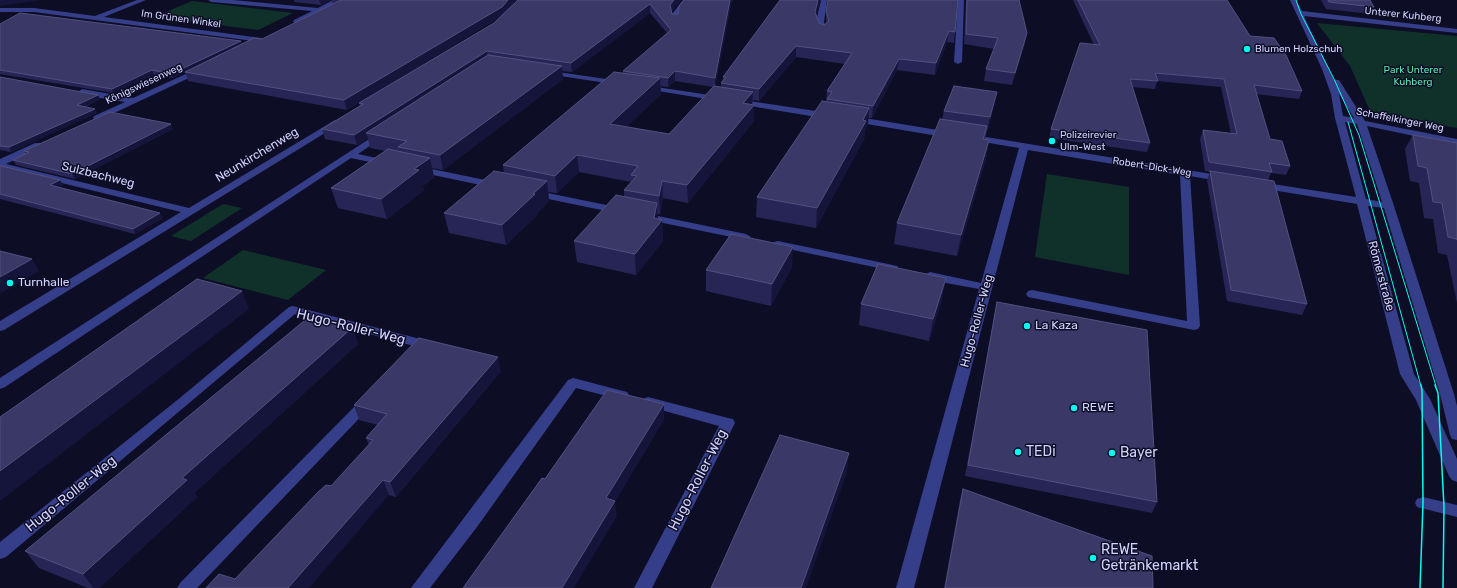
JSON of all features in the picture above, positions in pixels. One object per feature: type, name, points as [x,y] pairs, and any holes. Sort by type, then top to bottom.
[{"type":"street","name":"Im Grünen Winkel","points":[[97,17],[143,0]]},
{"type":"street","name":"Im Grünen Winkel","points":[[211,0],[320,10]]},
{"type":"street","points":[[286,27],[338,0]]},
{"type":"street","points":[[675,20],[675,14],[686,0]]},
{"type":"street","points":[[823,32],[820,22],[824,0]]},
{"type":"street","points":[[958,62],[961,0]]},
{"type":"street","name":"Römerstraße","points":[[1293,0],[1326,69],[1335,94],[1339,118],[1407,374],[1423,398],[1457,476]]},
{"type":"street","points":[[3,10],[20,3]]},
{"type":"street","name":"Im Grünen Winkel","points":[[3,10],[34,10],[264,38],[248,46]]},
{"type":"street","name":"Unterer Kuhberg","points":[[1298,13],[1457,31]]},
{"type":"street","name":"Königswiesenweg","points":[[90,121],[210,66]]},
{"type":"street","name":"Römerstraße","points":[[1326,69],[1361,122],[1389,206],[1447,394],[1457,435]]},
{"type":"street","name":"Robert-Dick-Weg","points":[[540,71],[1024,146],[1231,180]]},
{"type":"street","points":[[74,90],[134,101]]},
{"type":"street","name":"Neunkirchenweg","points":[[0,327],[343,118]]},
{"type":"street","name":"Schaffelkinger Weg","points":[[1339,118],[1457,142]]},
{"type":"street","points":[[0,384],[389,128]]},
{"type":"street","points":[[0,164],[49,140]]},
{"type":"street","name":"Hugo-Roller-Weg","points":[[905,588],[1024,146]]},
{"type":"street","points":[[349,155],[396,164]]},
{"type":"street","name":"Sulzbachweg","points":[[0,164],[190,211]]},
{"type":"street","points":[[411,168],[503,187]]},
{"type":"street","points":[[1032,294],[1194,326],[1185,173]]},
{"type":"street","points":[[1247,183],[1389,206]]},
{"type":"street","points":[[526,192],[900,269]]},
{"type":"street","points":[[916,273],[986,287]]},
{"type":"street","name":"Hugo-Roller-Weg","points":[[0,552],[186,400],[293,310],[424,344],[407,361]]},
{"type":"street","name":"Hugo-Roller-Weg","points":[[420,588],[471,522],[573,383],[728,423],[643,588]]},
{"type":"street","points":[[186,588],[380,389]]},
{"type":"street","points":[[1423,503],[1457,511]]},
{"type":"green space","points":[[192,1],[293,13],[258,30],[154,17]]},
{"type":"green space","name":"Park Unterer Kuhberg","points":[[1317,23],[1457,36],[1457,128],[1371,113],[1350,66]]},
{"type":"green space","points":[[1047,174],[1129,187],[1129,275],[1035,257]]},
{"type":"green space","points":[[223,204],[242,208],[191,241],[171,236]]},
{"type":"green space","points":[[243,250],[326,270],[288,300],[203,278]]},
{"type":"building","points":[[341,0],[508,0],[502,7],[344,100],[185,72],[254,38],[262,39]]},
{"type":"building","points":[[518,0],[674,0],[670,5],[672,14],[678,14],[679,6],[684,0],[730,0],[715,78],[675,71],[668,78],[623,71],[671,30],[650,4],[571,63],[487,51],[354,135],[322,129],[363,104],[359,103],[494,23]]},
{"type":"building","points":[[780,0],[818,0],[815,12],[819,23],[824,25],[829,21],[826,11],[828,0],[958,0],[955,32],[949,31],[936,63],[899,59],[873,106],[827,99],[832,92],[827,91],[852,53],[796,46],[759,89],[721,83],[726,77],[723,77]]},
{"type":"building","points":[[967,0],[1019,0],[1027,33],[1015,73],[986,69],[998,38],[966,34]]},
{"type":"building","points":[[1078,0],[1227,0],[1250,36],[1274,38],[1286,55],[1302,91],[1254,85],[1270,139],[1282,141],[1290,166],[1269,163],[1272,172],[1209,162],[1203,130],[1237,134],[1224,79],[1155,73],[1158,81],[1130,79],[1150,143],[1051,129],[1080,43],[1100,45]]},
{"type":"building","points":[[1328,0],[1370,0],[1374,7],[1329,2]]},
{"type":"building","points":[[20,13],[241,41],[171,74],[152,70],[112,89],[0,70],[0,24]]},
{"type":"building","points":[[488,55],[562,66],[440,155],[398,147],[407,141],[366,133]]},
{"type":"building","points":[[614,72],[660,78],[610,124],[669,134],[714,86],[753,92],[743,103],[754,105],[687,185],[662,181],[659,196],[624,190],[637,176],[631,175],[638,166],[577,155],[555,176],[503,165]]},
{"type":"building","points":[[0,77],[98,95],[77,105],[95,109],[9,147],[0,146]]},
{"type":"building","points":[[954,86],[997,92],[990,117],[944,111]]},
{"type":"building","points":[[822,101],[869,108],[863,120],[866,121],[817,208],[757,197]]},
{"type":"building","points":[[110,112],[171,124],[72,174],[13,160],[29,152],[24,151]]},
{"type":"building","points":[[940,119],[987,126],[983,139],[989,140],[961,235],[897,223]]},
{"type":"building","points":[[1413,135],[1457,143],[1457,239],[1448,237],[1442,203],[1433,202],[1427,168],[1418,166]]},
{"type":"building","points":[[388,149],[430,158],[414,169],[419,170],[381,199],[331,188]]},
{"type":"building","points":[[0,166],[60,180],[50,185],[160,213],[133,229],[0,194]]},
{"type":"building","points":[[494,171],[547,181],[502,225],[444,213]]},
{"type":"building","points":[[1210,171],[1274,181],[1307,304],[1231,290]]},
{"type":"building","points":[[616,195],[657,203],[654,218],[662,220],[635,254],[574,241]]},
{"type":"building","points":[[731,234],[793,247],[772,284],[706,270]]},
{"type":"building","points":[[0,251],[32,259],[0,277]]},
{"type":"building","points":[[878,264],[946,278],[933,319],[861,304]]},
{"type":"building","points":[[197,279],[242,291],[0,471],[0,417]]},
{"type":"building","points":[[997,302],[1147,330],[1157,502],[968,465]]},
{"type":"building","points":[[310,316],[352,328],[182,478],[187,480],[83,574],[25,551]]},
{"type":"building","points":[[419,338],[498,357],[390,482],[383,480],[288,588],[206,588],[219,574],[235,579],[318,492],[326,485],[331,486],[373,440],[366,438],[387,414],[354,405]]},
{"type":"building","points":[[607,390],[664,404],[606,498],[615,501],[562,588],[463,588],[542,478],[545,479]]},
{"type":"building","points":[[780,435],[849,453],[801,588],[711,588]]},
{"type":"building","points":[[963,489],[1152,556],[1153,588],[945,588]]},
{"type":"tram line","points":[[1296,0],[1301,14],[1334,79],[1359,135],[1436,386]]},
{"type":"tram line","points":[[1348,122],[1421,386]]},
{"type":"tram line","points":[[1420,588],[1423,503],[1421,385]]},
{"type":"tram line","points":[[1435,385],[1438,393],[1444,507],[1443,588]]},
{"type":"place","name":"Blumen Holzschuh","points":[[1247,49]]},
{"type":"place","name":"Polizeirevier Ulm-West","points":[[1052,141]]},
{"type":"place","name":"Turnhalle","points":[[10,283]]},
{"type":"place","name":"La Kaza","points":[[1027,326]]},
{"type":"place","name":"REWE","points":[[1074,408]]},
{"type":"place","name":"TEDi","points":[[1018,452]]},
{"type":"place","name":"Bayer","points":[[1112,453]]},
{"type":"place","name":"REWE Getränkemarkt","points":[[1093,558]]}]
